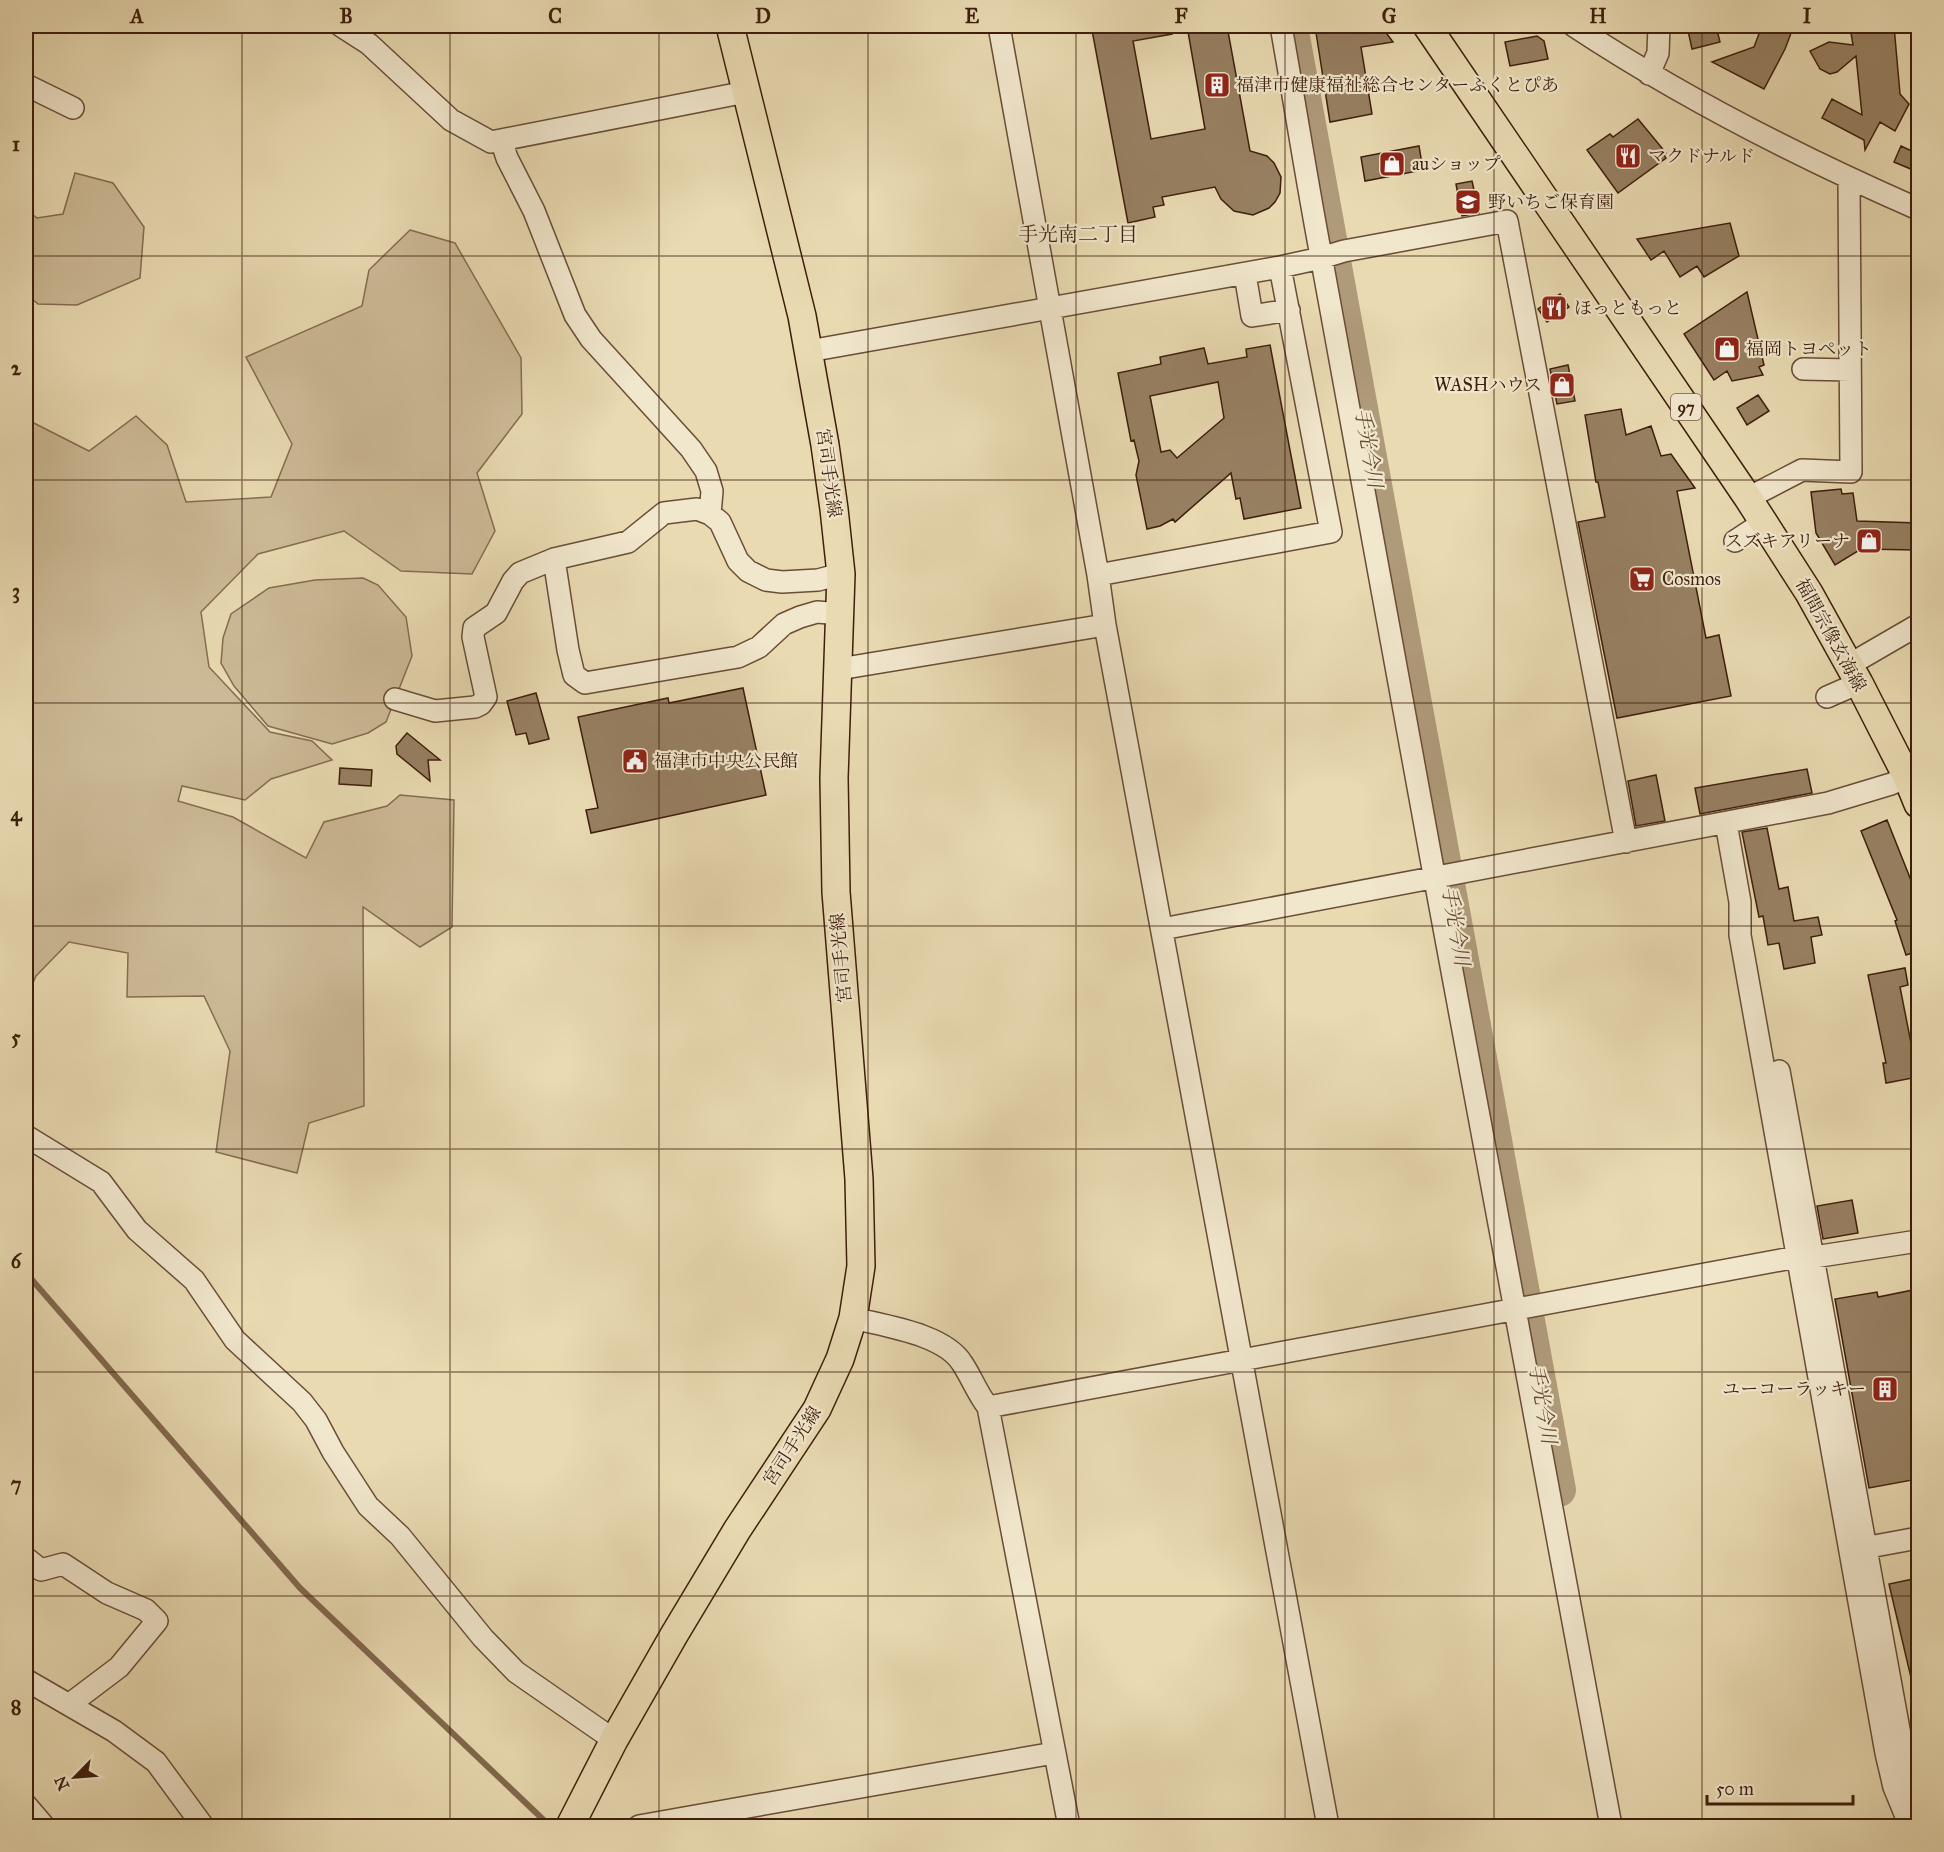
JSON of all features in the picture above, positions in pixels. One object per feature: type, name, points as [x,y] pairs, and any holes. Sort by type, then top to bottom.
[{"type":"main road","name":"宮司手光線","points":[[570,1827],[614,1740],[737,1530],[817,1409],[840,1359],[853,1318],[861,1266],[862,1225],[836,892],[834,777],[841,574],[827,456],[809,351],[780,224],[729,26]]},
{"type":"main road","name":"福間宗像玄海線","points":[[1427,26],[1748,498],[1809,593],[1854,674],[1907,777],[1918,804]]},
{"type":"street","points":[[341,26],[369,44],[451,120],[491,142],[747,92]]},
{"type":"street","points":[[999,26],[1098,575],[1105,625],[1328,1827]]},
{"type":"street","points":[[1281,26],[1330,255],[1522,1308],[1611,1827]]},
{"type":"street","points":[[1574,26],[1689,97],[1849,179],[1918,209]]},
{"type":"street","points":[[1649,74],[1658,53],[1659,26]]},
{"type":"street","points":[[26,85],[73,108]]},
{"type":"street","points":[[501,140],[507,158],[534,211],[575,315],[591,339],[691,449],[706,471],[712,491],[710,514]]},
{"type":"street","points":[[1748,498],[1802,470],[1851,472],[1849,179]]},
{"type":"street","points":[[809,351],[1245,274],[1330,255],[1507,222],[1626,842]]},
{"type":"street","points":[[1098,575],[1330,532],[1280,267]]},
{"type":"street","points":[[1245,274],[1252,316],[1288,310]]},
{"type":"street","points":[[1803,369],[1850,370]]},
{"type":"street","points":[[395,699],[435,711],[475,707],[481,704],[486,697],[473,637],[474,628],[496,613],[513,580],[520,573],[554,559],[628,542],[664,513],[698,509],[710,514],[720,522],[738,561],[748,571],[766,580],[782,582],[818,580],[841,574]]},
{"type":"street","points":[[1735,541],[1764,522]]},
{"type":"street","points":[[554,559],[574,675],[585,683],[738,657],[759,647],[784,624],[800,617],[817,612],[841,614]]},
{"type":"street","points":[[839,669],[1105,625]]},
{"type":"street","points":[[1827,698],[1854,674],[1918,625]]},
{"type":"street","points":[[1162,929],[1828,803],[1907,777]]},
{"type":"street","points":[[1726,823],[1740,902],[1740,935],[1772,1076],[1885,1694],[1918,1810]]},
{"type":"street","points":[[26,1136],[101,1182],[137,1230],[194,1280],[236,1340],[302,1402],[316,1420],[333,1452],[368,1506],[400,1536],[483,1638],[516,1672],[614,1740]]},
{"type":"street","points":[[988,1407],[1805,1257],[1918,1241]]},
{"type":"street","points":[[853,1318],[917,1335],[941,1344],[961,1361],[978,1395],[988,1407],[1069,1827]]},
{"type":"street","points":[[1857,1549],[1918,1538]]},
{"type":"street","points":[[26,1558],[41,1570],[63,1564],[107,1593],[146,1611],[157,1621],[119,1667],[70,1704]]},
{"type":"street","points":[[26,1680],[114,1731],[156,1762],[202,1827]]},
{"type":"street","points":[[1885,1694],[1894,1787],[1910,1827]]},
{"type":"street","points":[[639,1827],[1054,1753]]},
{"type":"street","points":[[26,1805],[44,1827]]},
{"type":"shaded area","points":[[75,173],[113,183],[144,227],[140,278],[77,305],[38,304],[26,294],[26,209],[37,218],[63,214]]},
{"type":"shaded area","points":[[410,230],[455,243],[521,358],[522,414],[477,473],[495,531],[472,574],[401,571],[344,531],[258,554],[201,612],[209,667],[270,732],[312,741],[332,760],[271,779],[245,800],[182,786],[178,801],[233,817],[306,858],[324,822],[387,806],[400,795],[454,800],[452,927],[420,947],[363,907],[364,1106],[309,1123],[297,1173],[216,1152],[230,1051],[204,996],[127,997],[128,953],[69,942],[36,976],[26,999],[26,419],[89,451],[136,416],[167,445],[186,502],[271,497],[292,444],[246,357],[362,306],[369,270]]},
{"type":"shaded area","points":[[363,578],[378,585],[406,617],[412,656],[386,722],[368,733],[332,744],[268,726],[234,686],[221,663],[223,638],[231,614],[269,588],[315,580]]},
{"type":"building","name":"福津市健康福祉総合センターふくとぴあ","points":[[1111,26],[1172,26],[1172,34],[1133,41],[1151,139],[1205,129],[1187,26],[1227,26],[1250,151],[1267,156],[1274,163],[1281,177],[1280,193],[1269,208],[1253,215],[1234,211],[1221,199],[1215,187],[1162,197],[1164,205],[1153,207],[1155,217],[1128,223],[1092,30]]},
{"type":"building","points":[[1315,26],[1381,26],[1393,42],[1361,47],[1372,114],[1330,122]]},
{"type":"building","points":[[1687,26],[1716,26],[1720,42],[1692,49]]},
{"type":"building","points":[[1762,26],[1793,28],[1764,89],[1712,62],[1754,47]]},
{"type":"building","points":[[1894,26],[1900,94],[1909,104],[1895,131],[1880,122],[1865,150],[1864,140],[1822,118],[1832,99],[1862,115],[1856,56],[1837,72],[1830,74],[1820,69],[1810,51],[1829,42],[1853,45],[1850,27]]},
{"type":"building","points":[[1537,36],[1544,41],[1548,59],[1510,66],[1505,42]]},
{"type":"building","name":"マクドナルド","points":[[1638,119],[1666,153],[1664,155],[1666,158],[1618,193],[1587,150],[1610,134],[1613,137]]},
{"type":"building","name":"auショップ","points":[[1419,146],[1423,170],[1365,181],[1361,157]]},
{"type":"building","points":[[1901,146],[1918,154],[1918,172],[1894,162]]},
{"type":"building","name":"野いちご保育園","points":[[1472,181],[1479,213],[1462,216],[1456,184]]},
{"type":"building","points":[[1730,223],[1739,256],[1704,277],[1697,266],[1680,277],[1664,251],[1651,260],[1637,239]]},
{"type":"building","name":"福岡トヨペット","points":[[1747,292],[1764,365],[1759,367],[1763,375],[1732,381],[1727,371],[1714,380],[1684,334]]},
{"type":"building","name":"ほっともっと","points":[[1560,294],[1569,307],[1547,322],[1538,309]]},
{"type":"building","points":[[1270,345],[1301,508],[1244,519],[1240,498],[1236,499],[1231,473],[1175,522],[1173,519],[1160,526],[1147,529],[1136,475],[1139,461],[1134,440],[1131,441],[1118,373],[1161,364],[1160,357],[1204,348],[1208,364],[1247,357],[1246,349]],"holes":[[[1218,382],[1224,418],[1177,458],[1170,450],[1161,452],[1150,396]]]},
{"type":"building","name":"WASHハウス","points":[[1568,365],[1575,401],[1557,404],[1550,369]]},
{"type":"building","points":[[1758,395],[1769,411],[1747,425],[1737,408]]},
{"type":"building","name":"Cosmos","points":[[1621,409],[1626,435],[1651,426],[1661,456],[1671,454],[1695,488],[1677,491],[1706,638],[1719,635],[1731,696],[1617,718],[1578,522],[1605,517],[1598,482],[1596,482],[1585,415]]},
{"type":"building","name":"スズキアリーナ","points":[[1841,489],[1842,494],[1853,493],[1857,521],[1918,523],[1917,550],[1861,549],[1835,565],[1816,533],[1811,492]]},
{"type":"building","name":"福津市中央公民館","points":[[743,688],[766,795],[591,833],[586,810],[598,808],[578,717],[668,698],[669,703]]},
{"type":"building","points":[[536,693],[549,739],[529,744],[526,733],[516,735],[507,701]]},
{"type":"building","points":[[407,733],[440,760],[428,760],[430,781],[397,754],[396,746]]},
{"type":"building","points":[[340,768],[372,770],[371,786],[339,784]]},
{"type":"building","points":[[1807,769],[1812,793],[1700,814],[1695,788]]},
{"type":"building","points":[[1656,775],[1665,821],[1636,826],[1628,781]]},
{"type":"building","points":[[1887,820],[1918,898],[1918,951],[1906,955],[1895,921],[1897,920],[1861,831]]},
{"type":"building","points":[[1767,828],[1779,889],[1788,887],[1794,921],[1818,917],[1822,935],[1811,937],[1815,963],[1784,969],[1779,943],[1768,945],[1763,916],[1759,917],[1742,832]]},
{"type":"building","points":[[1905,968],[1908,985],[1900,987],[1911,1043],[1915,1043],[1918,1077],[1886,1083],[1883,1063],[1886,1063],[1868,975]]},
{"type":"building","points":[[1852,1200],[1858,1233],[1823,1239],[1817,1206]]},
{"type":"building","name":"ユーコーラッキー","points":[[1918,1289],[1918,1479],[1869,1488],[1835,1299],[1877,1292],[1878,1297]]},
{"type":"building","points":[[1918,1578],[1918,1681],[1912,1682],[1889,1584]]},
{"type":"waterway","name":"手光今川","points":[[1291,26],[1559,1490]]},
{"type":"waterway","points":[[26,1273],[300,1588],[550,1826]]},
{"type":"place","name":"福津市健康福祉総合センターふくとぴあ","points":[[1217,85]]},
{"type":"place","name":"マクドナルド","points":[[1628,156]]},
{"type":"place","name":"auショップ","points":[[1392,164]]},
{"type":"place","name":"野いちご保育園","points":[[1468,202]]},
{"type":"place","name":"ほっともっと","points":[[1554,308]]},
{"type":"place","name":"福岡トヨペット","points":[[1727,349]]},
{"type":"place","name":"WASHハウス","points":[[1562,385]]},
{"type":"place","name":"スズキアリーナ","points":[[1869,541]]},
{"type":"place","name":"Cosmos","points":[[1642,579]]},
{"type":"place","name":"福津市中央公民館","points":[[635,761]]},
{"type":"place","name":"ユーコーラッキー","points":[[1885,1389]]},
{"type":"district","name":"手光南二丁目","points":[[1078,234]]}]
